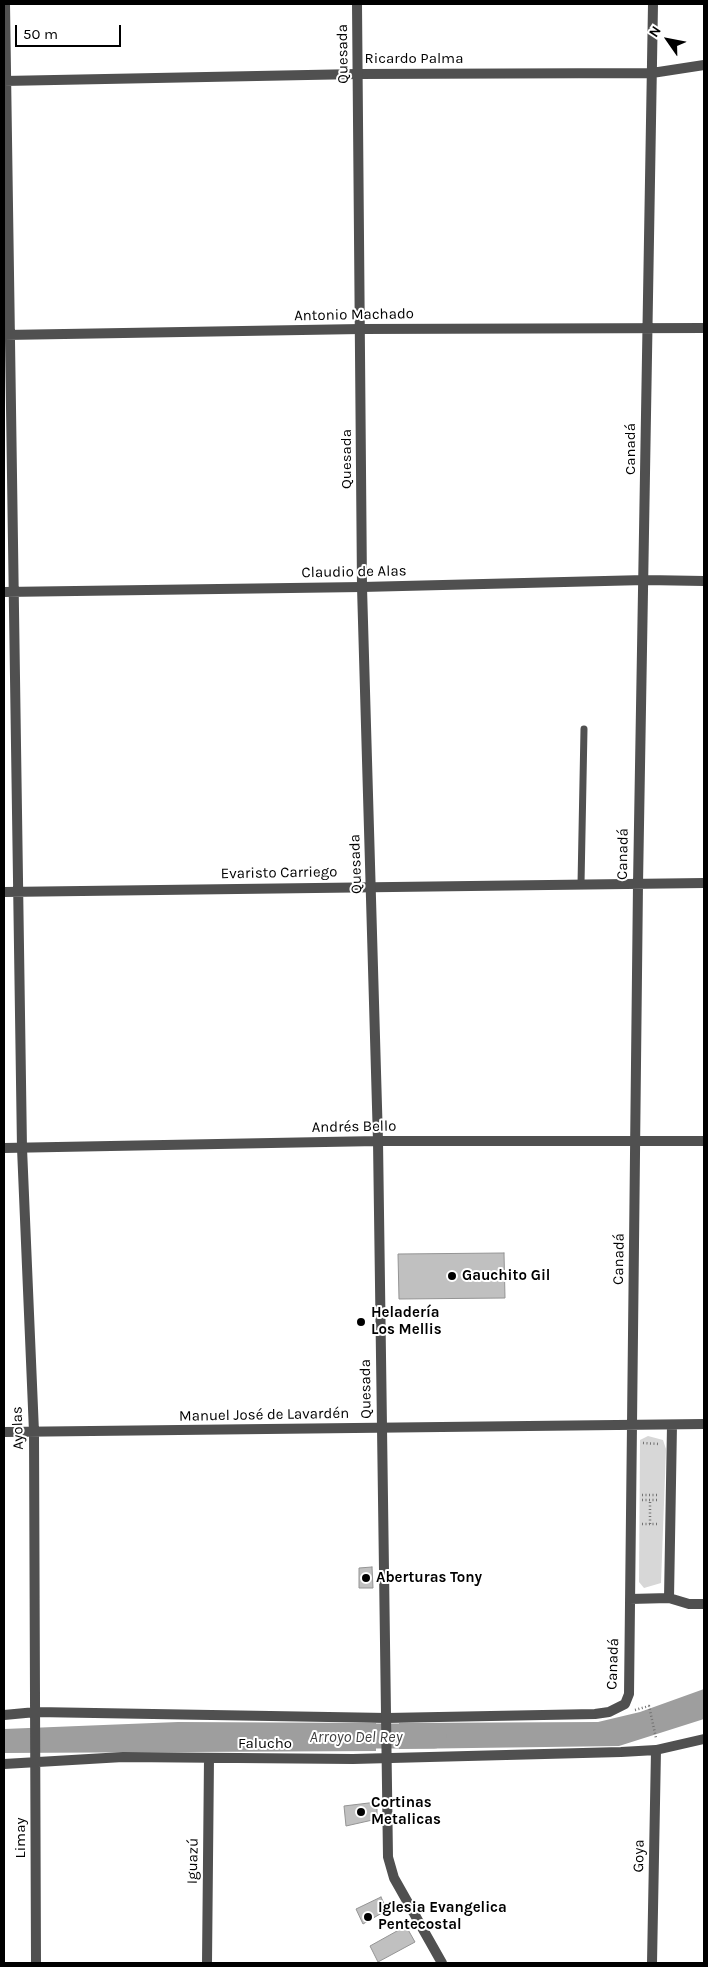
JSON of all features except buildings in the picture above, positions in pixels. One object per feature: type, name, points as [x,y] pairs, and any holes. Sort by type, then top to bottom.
[{"type":"street","name":"Ayolas","points":[[5,4],[9,592],[18,891],[22,1148],[34,1432],[36,1716]]},
{"type":"street","name":"Quesada","points":[[357,4],[362,587],[378,1142],[390,1868],[442,1963]]},
{"type":"street","name":"Canadá","points":[[625,1704],[629,1694],[638,884],[654,4]]},
{"type":"street","name":"Ricardo Palma","points":[[5,81],[358,74],[652,73],[704,65]]},
{"type":"street","name":"Antonio Machado","points":[[7,335],[704,328]]},
{"type":"street","name":"Claudio de Alas","points":[[9,592],[362,587],[645,580],[704,581]]},
{"type":"street","name":"Evaristo Carriego","points":[[4,892],[372,886],[704,884]]},
{"type":"street","name":"Andrés Bello","points":[[4,1148],[378,1142],[704,1141]]},
{"type":"street","name":"Manuel José de Lavardén","points":[[4,1432],[704,1424]]},
{"type":"street","points":[[669,1598],[672,1425]]},
{"type":"street","points":[[630,1599],[669,1598],[689,1604],[704,1604]]},
{"type":"street","name":"Falucho","points":[[4,1715],[387,1721],[595,1714],[609,1712],[625,1704]]},
{"type":"street","name":"Limay","points":[[36,1716],[36,1963]]},
{"type":"street","name":"Falucho","points":[[4,1764],[36,1760],[123,1757],[353,1759],[388,1754],[621,1752],[656,1744],[704,1740]]},
{"type":"street","name":"Goya","points":[[652,1963],[656,1744]]},
{"type":"street","name":"Iguazú","points":[[207,1963],[209,1758]]},
{"type":"lane","points":[[581,884],[584,729]]},
{"type":"path","points":[[632,1443],[672,1444]]},
{"type":"path","points":[[631,1497],[671,1497]]},
{"type":"path","points":[[631,1497],[650,1500],[671,1497]]},
{"type":"path","points":[[650,1500],[650,1524]]},
{"type":"path","points":[[631,1524],[670,1524]]},
{"type":"path","points":[[649,1706],[656,1744]]},
{"type":"shaded area","points":[[648,1436],[663,1440],[666,1449],[661,1583],[644,1588],[639,1582],[640,1440]]},
{"type":"water","points":[[704,1689],[704,1719],[619,1746],[399,1749],[399,1723],[598,1722],[640,1712]]},
{"type":"water","points":[[178,1722],[376,1723],[376,1751],[4,1753],[4,1729]]},
{"type":"waterway","name":"Arroyo Del Rey","points":[[376,1736],[434,1736]]},
{"type":"place","name":"Gauchito Gil","points":[[452,1276]]},
{"type":"place","name":"Heladería Los Mellis","points":[[361,1322]]},
{"type":"place","name":"Aberturas Tony","points":[[366,1578]]},
{"type":"place","name":"Cortinas Metalicas","points":[[361,1812]]},
{"type":"place","name":"Iglesia Evangelica Pentecostal","points":[[368,1917]]}]
